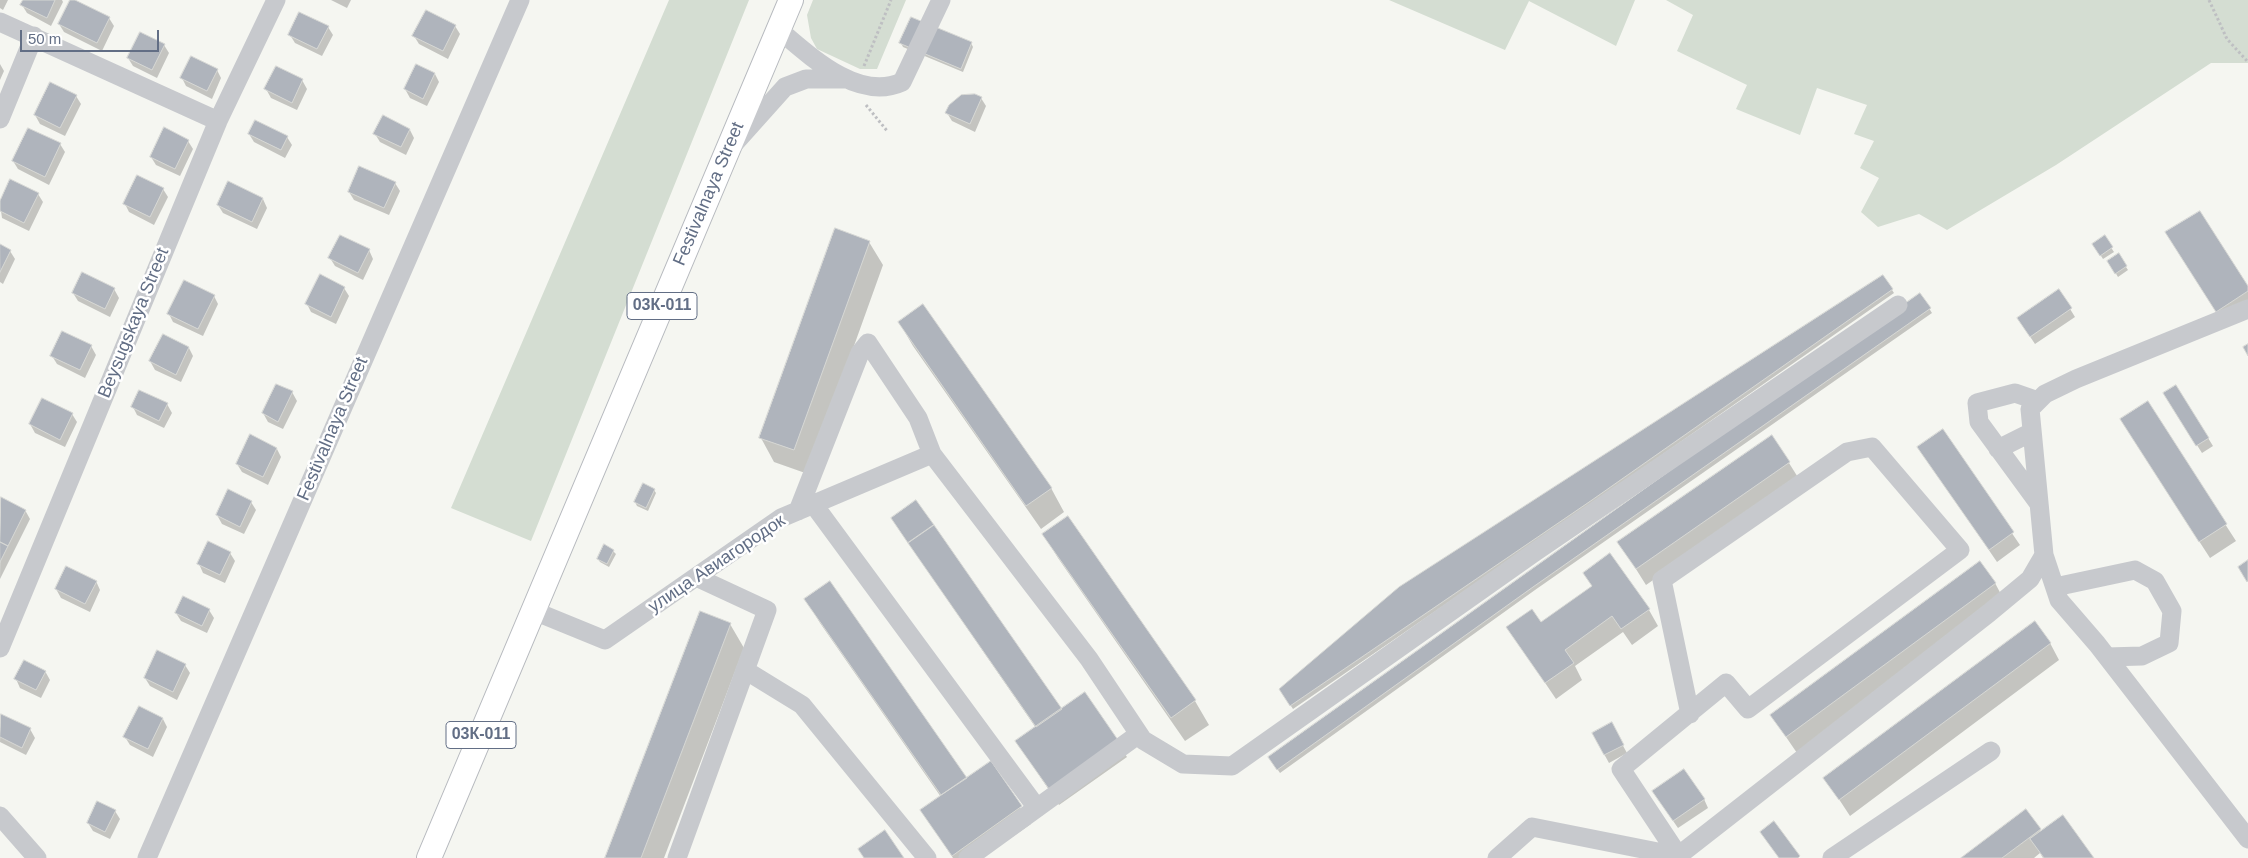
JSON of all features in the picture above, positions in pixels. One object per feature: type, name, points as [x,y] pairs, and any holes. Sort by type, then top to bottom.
[{"type":"main road","name":"Festivalnaya Street","points":[[429,858],[791,0]]},
{"type":"street","name":"Beysugskaya Street","points":[[0,648],[218,121],[276,0]]},
{"type":"street","name":"Festivalnaya Street","points":[[147,858],[520,0]]},
{"type":"street","points":[[778,29],[810,55],[846,79],[857,83],[890,88],[902,82],[941,0]]},
{"type":"street","points":[[0,22],[218,121]]},
{"type":"street","points":[[0,120],[34,36]]},
{"type":"street","points":[[726,153],[785,87],[806,79],[846,79]]},
{"type":"street","points":[[1037,808],[806,508],[860,353],[868,342],[918,418],[932,454],[1089,659],[1143,740],[1183,764],[1232,766],[1535,552],[1898,305]]},
{"type":"street","points":[[2248,308],[2076,379],[2045,394],[2030,409],[2044,555],[2059,600],[2107,657],[2248,839]]},
{"type":"street","points":[[2038,401],[2015,394],[1977,404],[1979,422],[2040,506]]},
{"type":"street","points":[[1998,449],[2032,432]]},
{"type":"street","points":[[1679,857],[1622,769],[1690,714],[1726,683],[1748,709],[1960,550],[1872,447],[1847,452],[1662,580],[1690,714]]},
{"type":"street","name":"улица Авиагородок","points":[[534,611],[605,640],[781,518],[932,454]]},
{"type":"street","points":[[1496,858],[1532,827],[1679,857],[1989,613],[2030,579],[2044,555]]},
{"type":"street","points":[[2055,587],[2135,570],[2155,581],[2172,611],[2169,643],[2142,656],[2107,657]]},
{"type":"street","points":[[677,858],[767,610],[696,577]]},
{"type":"street","points":[[745,670],[802,705],[927,858]]},
{"type":"street","points":[[968,858],[1140,734]]},
{"type":"street","points":[[1832,858],[1991,751]]},
{"type":"street","points":[[0,816],[37,858]]},
{"type":"street","points":[[1601,841],[1615,858]]},
{"type":"path","points":[[2209,0],[2227,39],[2248,62]]},
{"type":"shaded area","points":[[669,0],[749,0],[531,541],[451,508]]},
{"type":"shaded area","points":[[813,0],[906,0],[877,69],[860,69],[817,49],[811,38],[807,15]]},
{"type":"shaded area","points":[[1389,0],[1635,0],[1616,46],[1529,1],[1505,50]]},
{"type":"shaded area","points":[[1666,0],[2248,0],[2248,63],[2211,63],[2056,165],[1947,230],[1919,214],[1878,227],[1861,212],[1879,178],[1860,168],[1874,141],[1854,134],[1867,105],[1817,88],[1800,135],[1736,109],[1747,85],[1677,51],[1693,15]]},
{"type":"building","points":[[23,0],[55,0],[47,18],[20,5]]},
{"type":"building","points":[[70,0],[75,0],[110,17],[97,43],[58,24]]},
{"type":"building","points":[[426,10],[456,25],[443,51],[412,36]]},
{"type":"building","points":[[299,12],[329,26],[317,49],[288,35]]},
{"type":"building","points":[[911,17],[972,42],[961,69],[899,43]]},
{"type":"building","points":[[140,32],[165,44],[152,70],[127,58]]},
{"type":"building","points":[[191,56],[218,69],[207,91],[180,78]]},
{"type":"building","points":[[416,64],[435,73],[423,99],[404,89]]},
{"type":"building","points":[[276,66],[303,79],[292,103],[264,89]]},
{"type":"building","points":[[50,82],[77,95],[60,128],[34,115]]},
{"type":"building","points":[[975,94],[982,97],[970,124],[945,113],[949,105],[961,95]]},
{"type":"building","points":[[383,115],[410,129],[401,147],[373,134]]},
{"type":"building","points":[[255,120],[288,136],[281,150],[248,134]]},
{"type":"building","points":[[164,127],[189,140],[175,169],[150,157]]},
{"type":"building","points":[[28,128],[61,143],[45,177],[12,161]]},
{"type":"building","points":[[359,166],[396,182],[384,208],[348,192]]},
{"type":"building","points":[[137,175],[164,188],[150,217],[123,204]]},
{"type":"building","points":[[10,179],[39,193],[24,223],[0,211],[0,201]]},
{"type":"building","points":[[228,181],[263,198],[252,222],[217,205]]},
{"type":"building","points":[[2200,211],[2248,286],[2248,291],[2216,312],[2165,232]]},
{"type":"building","points":[[835,228],[870,241],[794,450],[759,438]]},
{"type":"building","points":[[340,235],[370,249],[358,273],[328,258]]},
{"type":"building","points":[[2105,235],[2113,247],[2100,256],[2092,244]]},
{"type":"building","points":[[0,244],[11,250],[0,272]]},
{"type":"building","points":[[2119,253],[2127,266],[2115,274],[2107,261]]},
{"type":"building","points":[[82,272],[115,288],[105,309],[72,293]]},
{"type":"building","points":[[320,274],[345,287],[331,317],[305,304]]},
{"type":"building","points":[[1883,275],[1893,289],[1592,500],[1290,706],[1279,689],[1399,587]]},
{"type":"building","points":[[184,280],[215,295],[198,329],[167,314]]},
{"type":"building","points":[[2059,289],[2072,308],[2030,337],[2017,318]]},
{"type":"building","points":[[1920,293],[1931,308],[1533,587],[1277,770],[1268,757]]},
{"type":"building","points":[[923,304],[1052,488],[1026,506],[898,322]]},
{"type":"building","points":[[62,331],[92,345],[80,370],[50,356]]},
{"type":"building","points":[[163,334],[189,347],[176,375],[149,361]]},
{"type":"building","points":[[2248,344],[2248,356],[2243,347]]},
{"type":"building","points":[[276,384],[293,391],[278,422],[262,413]]},
{"type":"building","points":[[2176,385],[2209,438],[2196,446],[2163,393]]},
{"type":"building","points":[[139,390],[168,403],[159,421],[131,407]]},
{"type":"building","points":[[42,398],[73,413],[60,440],[29,424]]},
{"type":"building","points":[[2148,401],[2227,524],[2199,542],[2120,419]]},
{"type":"building","points":[[1943,429],[2014,532],[1989,550],[1917,447]]},
{"type":"building","points":[[250,434],[277,448],[263,477],[236,464]]},
{"type":"building","points":[[1772,435],[1790,462],[1636,569],[1617,542]]},
{"type":"building","points":[[643,483],[655,489],[646,508],[634,502]]},
{"type":"building","points":[[228,489],[252,501],[240,527],[216,515]]},
{"type":"building","points":[[1,497],[26,510],[8,546],[0,542]]},
{"type":"building","points":[[916,500],[934,525],[908,543],[891,518]]},
{"type":"building","points":[[1068,516],[1196,700],[1171,718],[1042,534]]},
{"type":"building","points":[[934,525],[1062,709],[1036,727],[908,543]]},
{"type":"building","points":[[208,541],[231,552],[220,575],[197,564]]},
{"type":"building","points":[[0,542],[8,546],[0,562]]},
{"type":"building","points":[[604,544],[614,550],[607,564],[597,559]]},
{"type":"building","points":[[1610,553],[1650,609],[1621,629],[1612,616],[1565,650],[1574,663],[1545,683],[1506,627],[1532,609],[1541,622],[1592,586],[1583,573]]},
{"type":"building","points":[[2248,560],[2248,581],[2247,582],[2238,567]]},
{"type":"building","points":[[1980,561],[1996,583],[1786,737],[1770,715]]},
{"type":"building","points":[[66,566],[97,581],[85,604],[55,589]]},
{"type":"building","points":[[830,581],[967,778],[941,795],[804,599]]},
{"type":"building","points":[[183,596],[210,609],[202,626],[175,613]]},
{"type":"building","points":[[700,611],[731,623],[641,858],[605,858]]},
{"type":"building","points":[[2035,621],[2051,643],[1839,800],[1823,778]]},
{"type":"building","points":[[157,650],[186,664],[173,692],[144,678]]},
{"type":"building","points":[[24,660],[46,671],[36,690],[14,679]]},
{"type":"building","points":[[1085,692],[1118,740],[1049,789],[1015,741]]},
{"type":"building","points":[[139,706],[163,718],[148,749],[123,737]]},
{"type":"building","points":[[1,714],[31,728],[22,748],[0,737]]},
{"type":"building","points":[[1612,722],[1624,745],[1604,755],[1592,733]]},
{"type":"building","points":[[991,761],[1022,806],[952,856],[920,810]]},
{"type":"building","points":[[1684,769],[1705,799],[1673,821],[1652,791]]},
{"type":"building","points":[[97,801],[116,810],[105,832],[87,823]]},
{"type":"building","points":[[2026,809],[2041,829],[2002,858],[1961,858]]},
{"type":"building","points":[[2063,815],[2094,858],[2044,858],[2030,839]]},
{"type":"building","points":[[1774,821],[1800,856],[1798,858],[1779,858],[1760,832]]},
{"type":"building","points":[[885,830],[904,858],[864,858],[858,849]]}]
